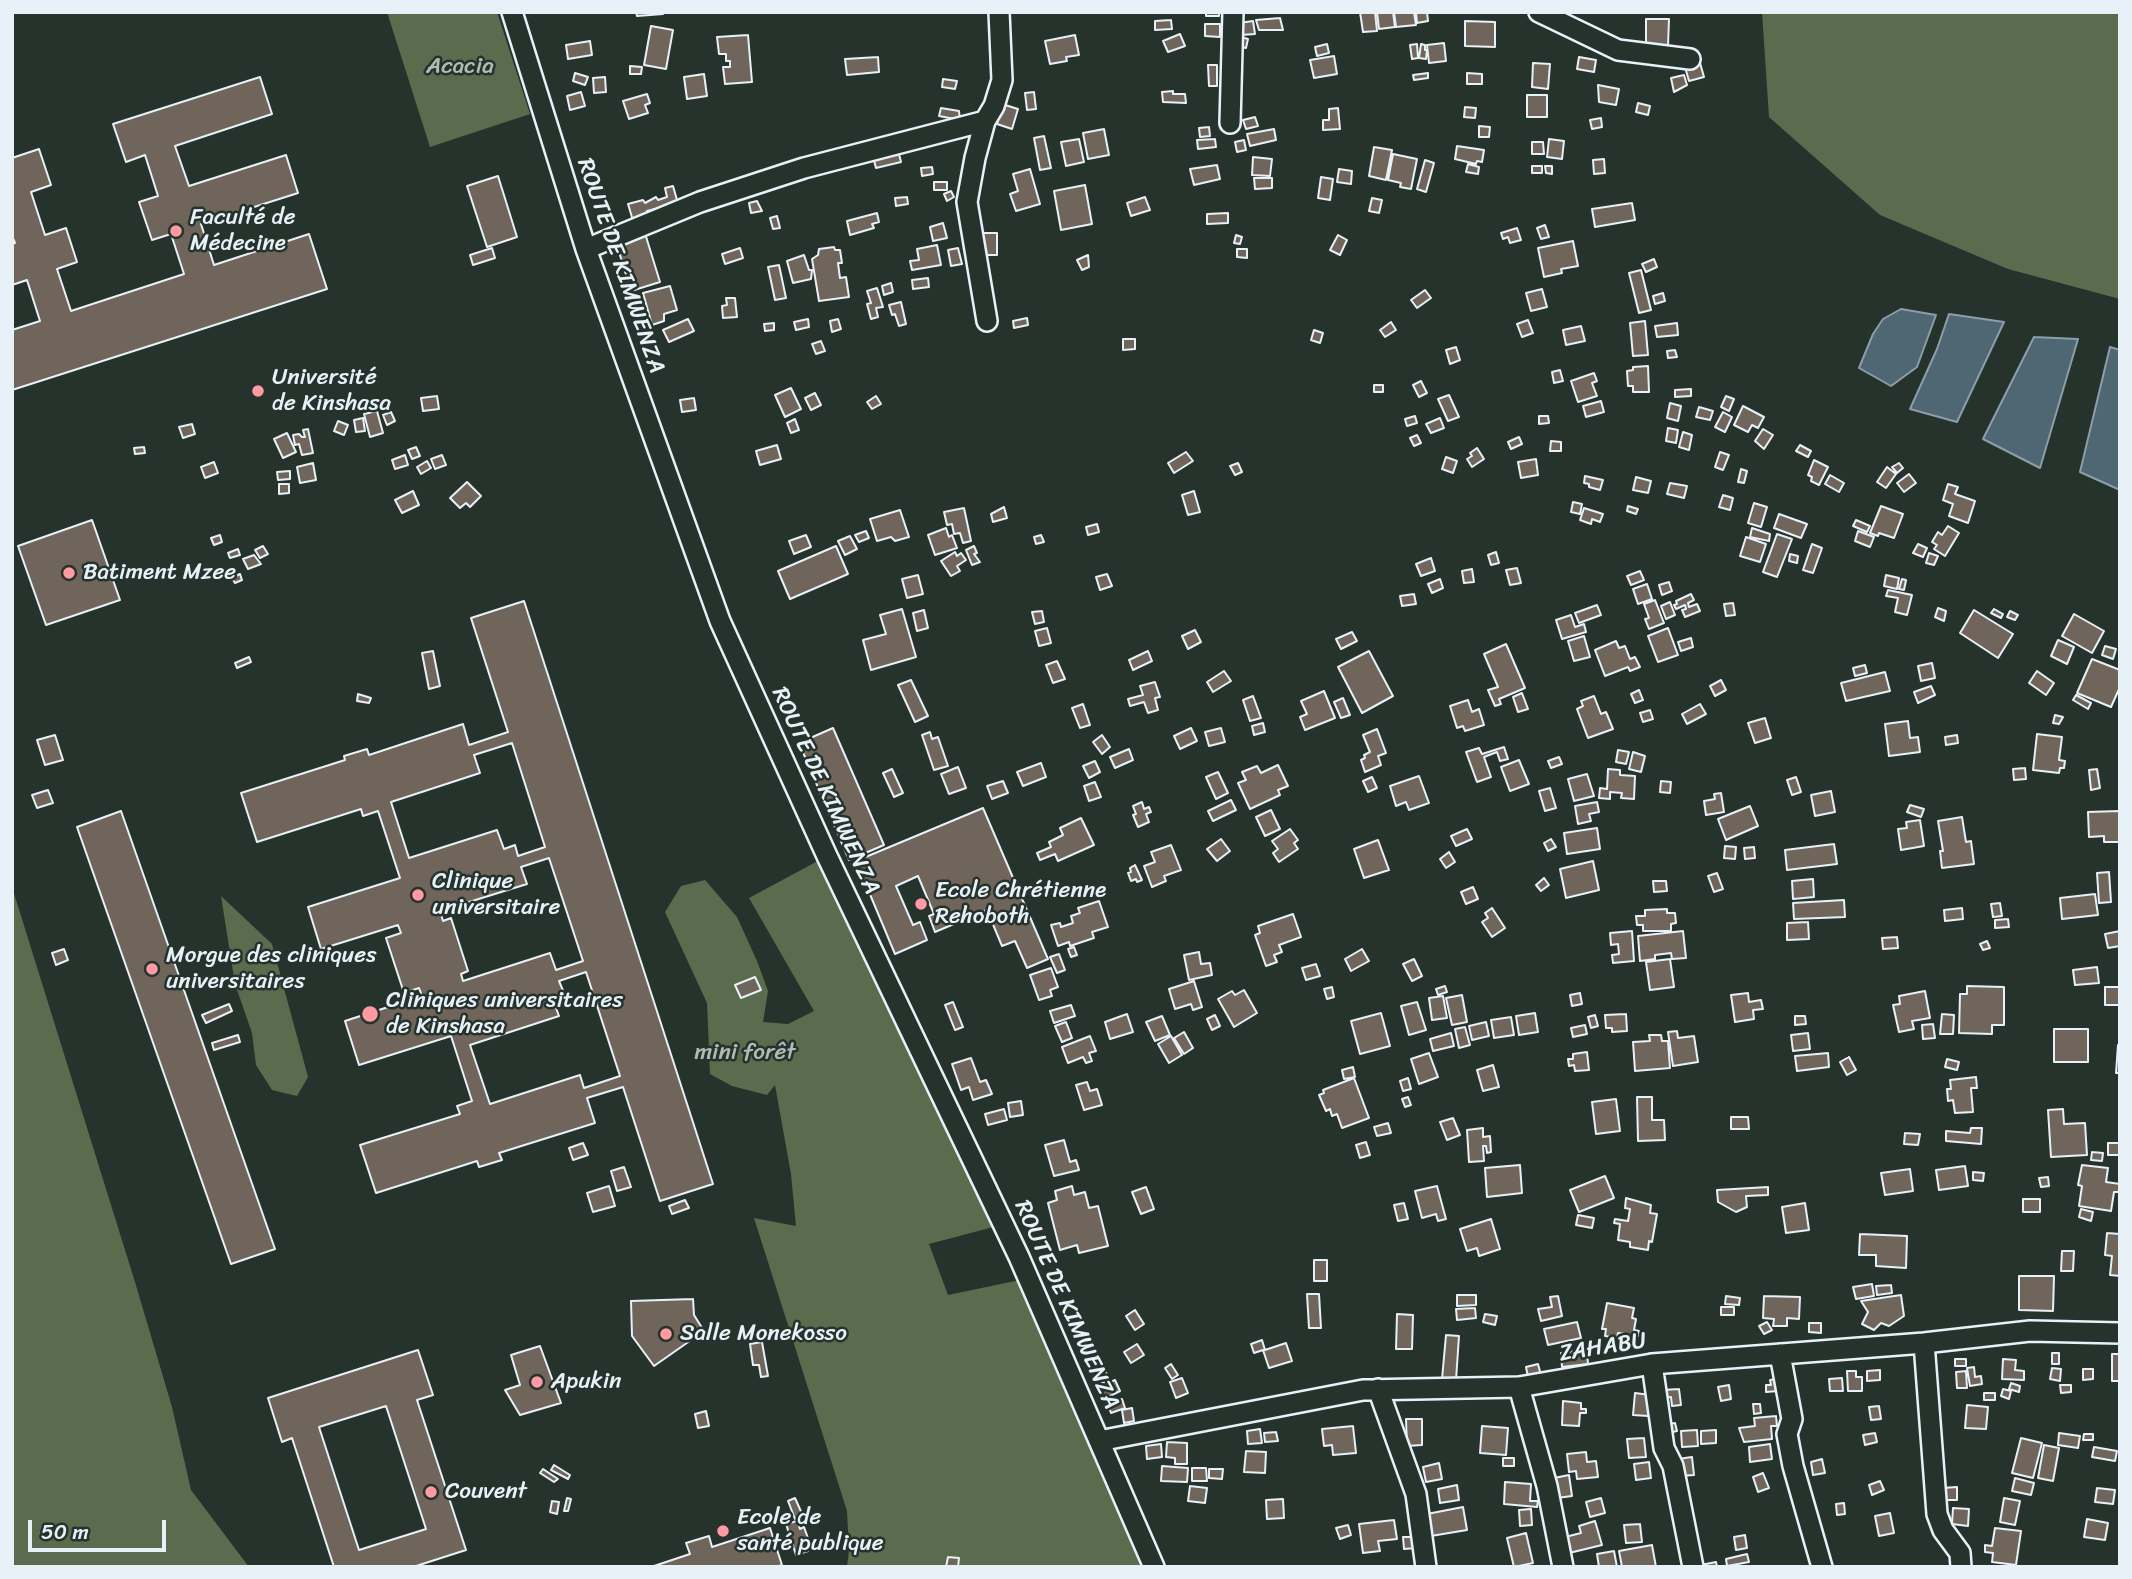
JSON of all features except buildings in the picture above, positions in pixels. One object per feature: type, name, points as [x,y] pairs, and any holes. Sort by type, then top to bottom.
[{"type":"street","name":"ROUTE DE KIMWENZA","points":[[512,12],[586,249],[720,621],[827,856],[1019,1256],[1154,1567]]},
{"type":"street","points":[[987,321],[967,202],[985,121],[994,106],[1002,80],[999,12]]},
{"type":"street","points":[[1230,123],[1233,12]]},
{"type":"street","points":[[1539,12],[1618,50],[1690,59]]},
{"type":"street","points":[[586,249],[700,202],[804,168],[985,121]]},
{"type":"street","name":"ZAHABU","points":[[1099,1441],[1378,1389],[1520,1387],[1652,1363],[1924,1343],[2029,1331],[2120,1333]]},
{"type":"street","points":[[1924,1343],[1937,1514],[1943,1530],[1960,1553],[1961,1567]]},
{"type":"street","points":[[1780,1354],[1792,1419],[1787,1434],[1793,1466],[1822,1567]]},
{"type":"street","points":[[1652,1363],[1664,1448],[1673,1466],[1693,1567]]},
{"type":"street","points":[[1520,1387],[1547,1486],[1563,1567]]},
{"type":"street","points":[[1378,1389],[1416,1494],[1426,1567]]},
{"type":"green space","name":"Acacia","points":[[387,12],[497,12],[530,114],[430,147]]},
{"type":"green space","points":[[1762,12],[2120,12],[2120,299],[2008,269],[1880,215],[1769,117]]},
{"type":"green space","name":"mini forêt","points":[[827,856],[997,1226],[929,1244],[948,1295],[1020,1280],[1144,1567],[847,1567],[847,1511],[754,1218],[796,1226],[791,1174],[775,1085],[767,1095],[732,1086],[710,1074],[707,1003],[665,912],[681,886],[705,880],[737,917],[757,961],[768,991],[763,1022],[788,1024],[814,1011],[749,898]]},
{"type":"green space","points":[[12,887],[135,1282],[172,1407],[191,1490],[249,1567],[12,1567]]},
{"type":"green space","points":[[221,896],[272,944],[308,1077],[297,1096],[272,1090],[256,1065],[252,1033],[235,984]]},
{"type":"water","points":[[1901,309],[1936,315],[1917,367],[1891,386],[1859,368],[1873,334],[1883,319]]},
{"type":"water","points":[[1949,314],[2004,322],[1957,422],[1910,409],[1937,349]]},
{"type":"water","points":[[2034,337],[2078,339],[2040,468],[1983,439]]},
{"type":"water","points":[[2110,347],[2120,350],[2120,490],[2080,472]]},
{"type":"place","name":"Faculté de Médecine","points":[[176,231]]},
{"type":"place","name":"Université de Kinshasa","points":[[258,391]]},
{"type":"place","name":"Batiment Mzee","points":[[69,573]]},
{"type":"place","name":"Clinique universitaire","points":[[418,895]]},
{"type":"place","name":"Ecole Chrétienne Rehoboth","points":[[921,904]]},
{"type":"place","name":"Morgue des cliniques universitaires","points":[[152,969]]},
{"type":"place","name":"Cliniques universitaires de Kinshasa","points":[[370,1014]]},
{"type":"place","name":"Salle Monekosso","points":[[666,1334]]},
{"type":"place","name":"Apukin","points":[[537,1382]]},
{"type":"place","name":"Couvent","points":[[431,1492]]},
{"type":"place","name":"Ecole de santé publique","points":[[723,1531]]}]
